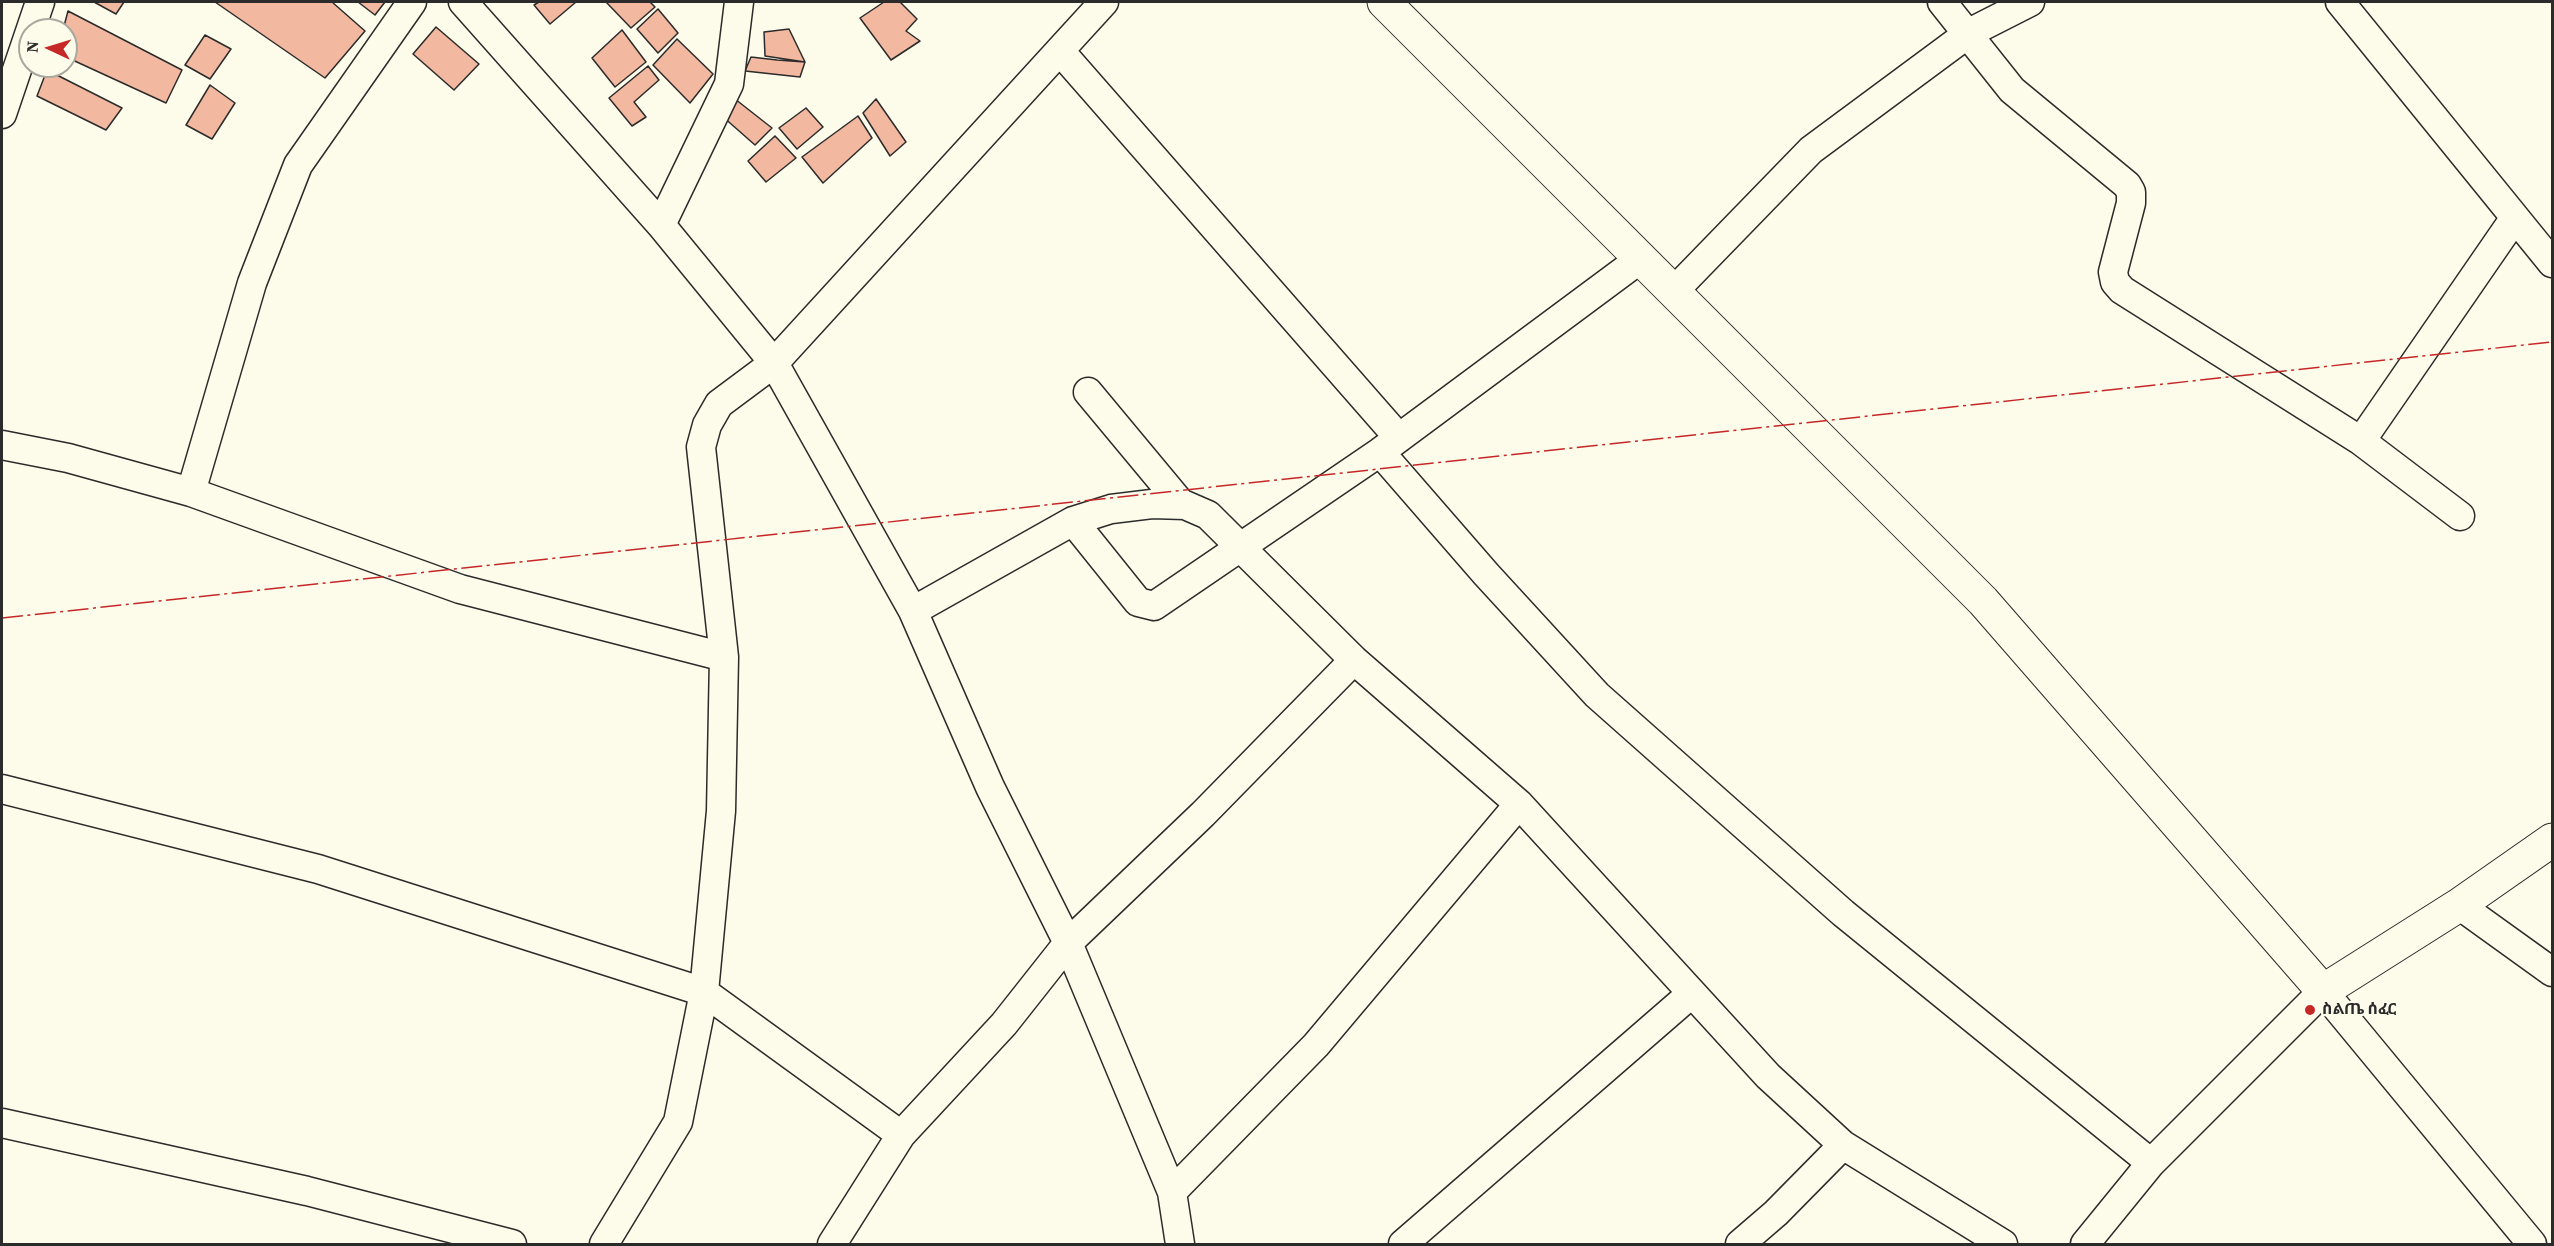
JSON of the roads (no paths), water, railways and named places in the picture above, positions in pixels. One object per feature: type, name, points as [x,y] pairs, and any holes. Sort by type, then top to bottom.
[{"type":"street","points":[[2,114],[40,2]]},
{"type":"street","points":[[191,492],[252,283],[298,165],[412,2]]},
{"type":"street","points":[[463,2],[661,225],[774,363],[913,611],[990,787],[1068,943],[1172,1192],[1180,1245]]},
{"type":"street","points":[[661,225],[729,84],[739,2]]},
{"type":"street","points":[[604,1245],[678,1122],[704,992],[721,811],[724,657],[701,447],[707,425],[719,404],[774,363],[1104,2]]},
{"type":"street","points":[[1384,2],[1640,259],[1675,290],[1983,601],[2323,991],[2532,1245]]},
{"type":"street","points":[[1942,2],[2013,90],[2127,185],[2131,192],[2131,202],[2113,272],[2115,282],[2122,290],[2361,441],[2460,516]]},
{"type":"street","points":[[1675,290],[1811,150],[1969,33],[2030,2]]},
{"type":"street","points":[[2340,2],[2514,219],[2553,263]]},
{"type":"street","points":[[1060,51],[1389,445],[1486,574],[1597,695],[1844,913],[2151,1163]]},
{"type":"street","points":[[2361,441],[2514,219]]},
{"type":"street","points":[[1073,521],[1138,602],[1144,606],[1154,606],[1389,445],[1640,259]]},
{"type":"street","points":[[1088,392],[1182,505]]},
{"type":"street","points":[[2,445],[68,458],[191,492],[460,589],[724,657]]},
{"type":"street","points":[[913,611],[1073,521],[1111,509],[1152,504],[1182,505],[1208,515],[1239,549],[1354,660],[1519,804],[1768,1076],[1843,1145],[2003,1245]]},
{"type":"street","points":[[832,1245],[901,1135],[1004,1024],[1068,943],[1203,814],[1354,660]]},
{"type":"street","points":[[2,789],[318,869],[704,992],[901,1135]]},
{"type":"street","points":[[1172,1192],[1316,1045],[1519,804]]},
{"type":"street","points":[[2085,1245],[2151,1163],[2323,991],[2459,905],[2553,840]]},
{"type":"street","points":[[2459,905],[2553,972]]},
{"type":"street","points":[[1403,1245],[1691,994]]},
{"type":"street","points":[[2,1123],[307,1191],[512,1245]]},
{"type":"street","points":[[1740,1245],[1776,1213],[1843,1145]]},
{"type":"place","name":"ስልጤ ሰፈር","points":[[2310,1010]]}]
